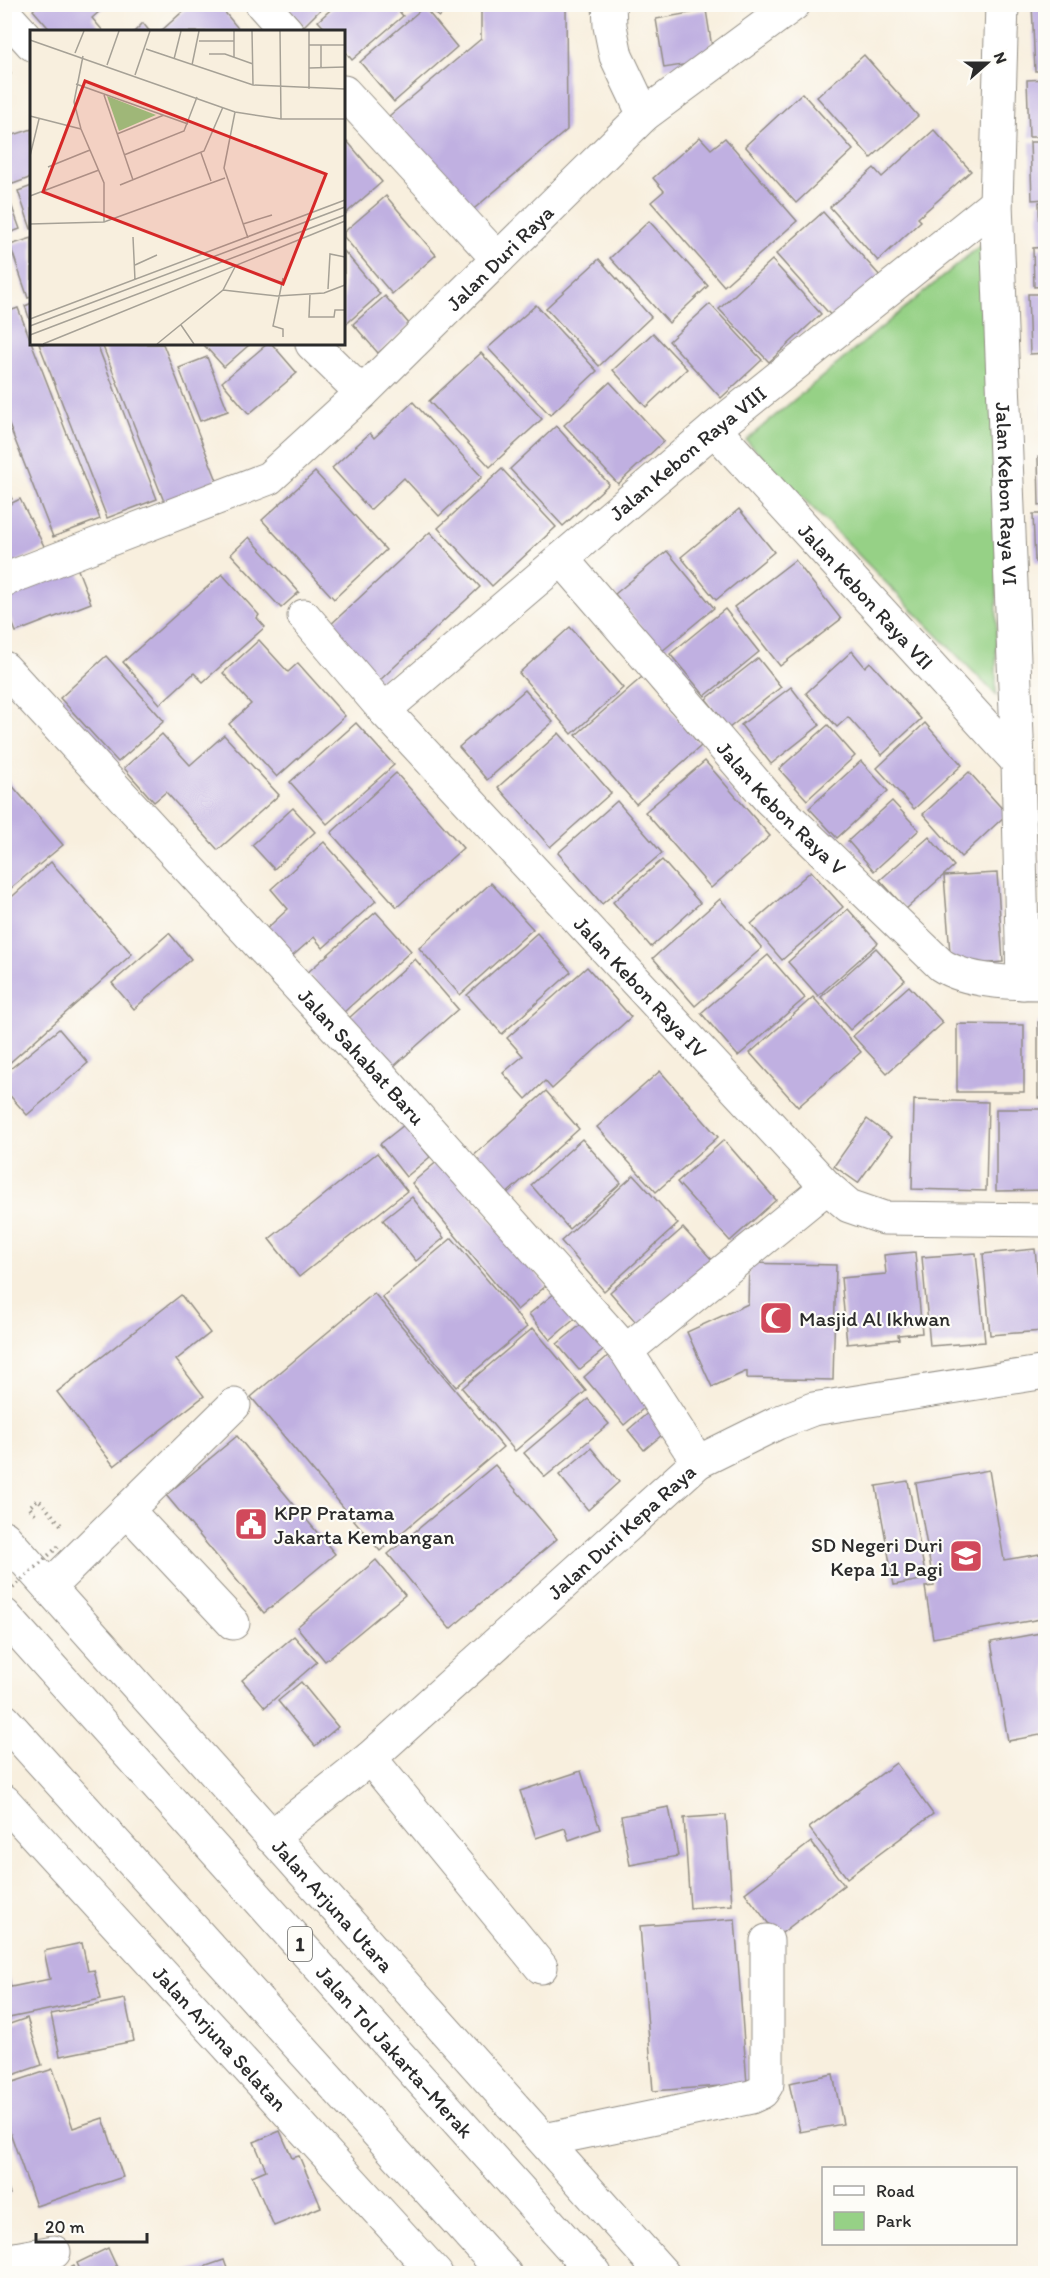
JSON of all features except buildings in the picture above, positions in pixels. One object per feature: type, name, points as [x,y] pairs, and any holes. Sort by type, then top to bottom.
[{"type":"main road","points":[[262,4],[285,30]]},
{"type":"main road","points":[[609,4],[610,26],[616,56],[644,115]]},
{"type":"main road","name":"Jalan Duri Raya","points":[[4,580],[269,478],[362,393],[644,115],[794,4]]},
{"type":"main road","name":"Jalan Kebon Raya VI","points":[[1002,4],[996,203],[1018,762],[1034,983]]},
{"type":"main road","points":[[4,13],[30,42]]},
{"type":"main road","points":[[345,94],[498,260]]},
{"type":"main road","name":"Jalan Kebon Raya VIII","points":[[384,710],[714,429],[996,203]]},
{"type":"main road","points":[[313,345],[362,393]]},
{"type":"main road","name":"Jalan Kebon Raya VII","points":[[714,429],[1018,762]]},
{"type":"main road","name":"Jalan Kebon Raya V","points":[[562,559],[770,799],[941,965],[963,976],[1034,983]]},
{"type":"main road","name":"Jalan Kebon Raya IV","points":[[304,616],[384,710],[827,1187],[849,1206],[884,1218],[1046,1220]]},
{"type":"main road","name":"Jalan Sahabat Baru","points":[[4,668],[380,1076],[626,1351],[693,1454]]},
{"type":"main road","points":[[626,1351],[827,1187]]},
{"type":"main road","name":"Jalan Duri Kepa Raya","points":[[271,1837],[370,1758],[693,1454],[813,1409],[1046,1372]]},
{"type":"main road","points":[[49,1587],[234,1405]]},
{"type":"main road","points":[[127,1510],[233,1623]]},
{"type":"main road","name":"Jalan Arjuna Utara","points":[[4,1537],[663,2274]]},
{"type":"main road","name":"Jalan Tol Jakarta–Merak","points":[[4,1615],[595,2274]]},
{"type":"main road","points":[[4,1720],[505,2274]]},
{"type":"main road","points":[[370,1758],[541,1967]]},
{"type":"main road","name":"Jalan Arjuna Selatan","points":[[4,1801],[19,1830],[436,2274]]},
{"type":"main road","points":[[545,2140],[751,2097],[762,2092],[767,2084],[767,1941]]},
{"type":"main road","points":[[4,2261],[54,2252]]},
{"type":"path","points":[[42,1522],[29,1507],[38,1499],[68,1533]]},
{"type":"path","points":[[4,1596],[61,1544],[55,1537]]},
{"type":"green space","points":[[1000,229],[996,695],[746,440]]},
{"type":"place","name":"Masjid Al Ikhwan","points":[[776,1318]]},
{"type":"place","name":"KPP Pratama Jakarta Kembangan","points":[[251,1524]]},
{"type":"place","name":"SD Negeri Duri Kepa 11 Pagi","points":[[966,1556]]}]
